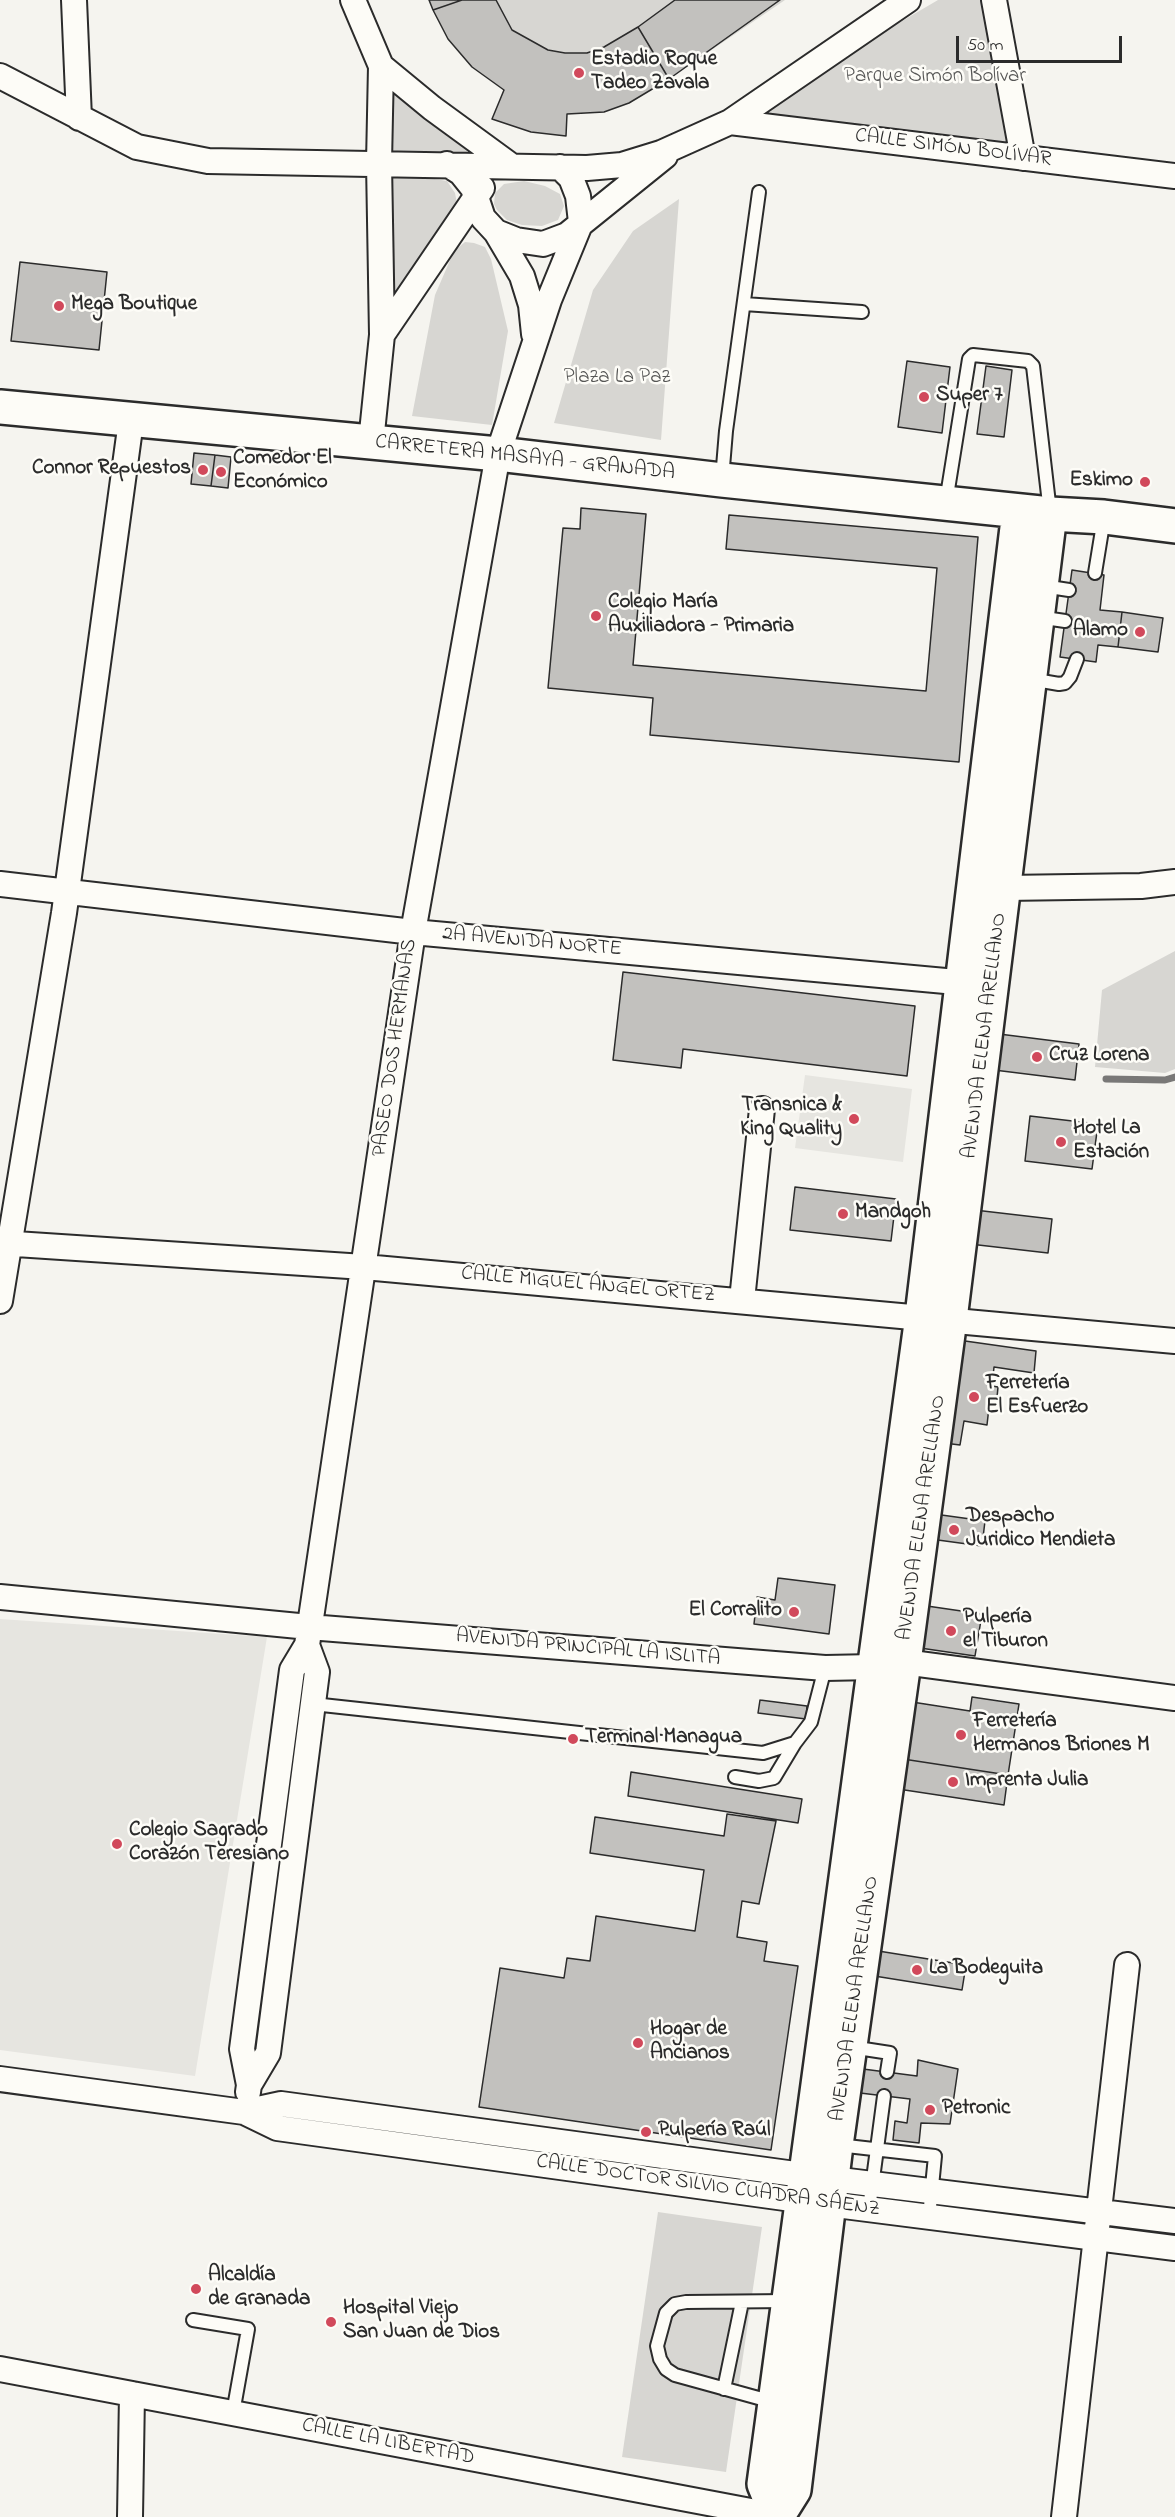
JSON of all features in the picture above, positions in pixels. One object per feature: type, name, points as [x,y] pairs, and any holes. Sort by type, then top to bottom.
[{"type":"main road","name":"CARRETERA MASAYA - GRANADA","points":[[0,407],[498,454],[1034,512],[1102,531],[1175,524]]},
{"type":"main road","name":"AVENIDA ELENA ARELLANO","points":[[978,984],[1005,888],[1000,798],[1029,679],[1051,619],[1055,588],[1034,512]]},
{"type":"main road","name":"AVENIDA ELENA ARELLANO","points":[[777,2516],[794,2490],[796,2351],[936,1318],[1034,512]]},
{"type":"main road","name":"AVENIDA ELENA ARELLANO","points":[[777,2516],[764,2484],[775,2403],[796,2351],[789,2301],[817,2190]]},
{"type":"street","points":[[74,0],[79,118]]},
{"type":"street","points":[[353,0],[381,66],[379,163],[382,335],[370,442]]},
{"type":"street","points":[[0,76],[137,147],[208,161],[587,168],[622,165],[730,123],[908,0]]},
{"type":"street","points":[[994,0],[1023,158]]},
{"type":"street","points":[[381,66],[432,108],[510,165]]},
{"type":"street","name":"CALLE SIMÓN BOLÍVAR","points":[[730,123],[1175,176]]},
{"type":"street","points":[[496,232],[516,240],[543,244],[567,235],[678,145]]},
{"type":"street","points":[[447,164],[461,173],[473,188],[483,218],[496,232],[522,276],[531,305],[534,345]]},
{"type":"street","points":[[382,335],[491,176],[510,165]]},
{"type":"street","points":[[560,167],[571,178],[578,196],[581,222]]},
{"type":"street","name":"PASEO DOS HERMANAS","points":[[249,2085],[242,2049],[292,1670],[308,1636],[413,932],[498,454],[549,300],[581,222]]},
{"type":"street","points":[[0,1301],[4,1243],[67,891],[131,421]]},
{"type":"street","points":[[1005,888],[1141,886],[1175,882]]},
{"type":"street","name":"2A AVENIDA NORTE","points":[[0,884],[413,932],[978,984]]},
{"type":"street","points":[[742,1300],[762,1109]]},
{"type":"street","name":"CALLE MIGUEL ÁNGEL ORTEZ","points":[[4,1243],[364,1267],[1175,1341]]},
{"type":"street","name":"AVENIDA PRINCIPAL LA ISLITA","points":[[0,1597],[308,1636],[825,1668],[889,1665],[1175,1698]]},
{"type":"street","name":"PASEO DOS HERMANAS","points":[[244,2112],[249,2085],[268,2053],[317,1672],[308,1636]]},
{"type":"street","points":[[1064,2517],[1127,1965]]},
{"type":"street","name":"CALLE DOCTOR SILVIO CUADRA SÁENZ","points":[[0,2079],[244,2112],[277,2128],[587,2171],[817,2190],[874,2184],[1175,2221]]},
{"type":"street","name":"CALLE DOCTOR SILVIO CUADRA SÁENZ","points":[[244,2112],[281,2104],[592,2146],[817,2190],[869,2209],[1175,2248]]},
{"type":"street","points":[[388,2143],[391,2119]]},
{"type":"street","points":[[587,2171],[592,2146]]},
{"type":"street","name":"CALLE LA LIBERTAD","points":[[0,2369],[777,2516]]},
{"type":"street","points":[[130,2517],[132,2394]]},
{"type":"lane","points":[[722,480],[759,192]]},
{"type":"lane","points":[[744,304],[862,312]]},
{"type":"lane","points":[[945,504],[969,359],[973,355],[1028,361],[1033,366],[1034,512]]},
{"type":"lane","points":[[1095,573],[1102,531]]},
{"type":"lane","points":[[1029,679],[1065,683],[1077,659]]},
{"type":"lane","points":[[735,1778],[759,1781],[774,1778],[811,1722],[825,1668]]},
{"type":"lane","points":[[313,1704],[763,1753],[795,1743]]},
{"type":"lane","points":[[837,2045],[890,2053],[887,2072]]},
{"type":"lane","points":[[869,2209],[884,2096]]},
{"type":"lane","points":[[823,2143],[935,2156],[929,2217]]},
{"type":"lane","points":[[775,2403],[675,2375],[666,2369],[660,2359],[657,2346],[666,2313],[675,2304],[789,2301]]},
{"type":"lane","points":[[724,2389],[742,2302]]},
{"type":"lane","points":[[193,2320],[248,2329],[233,2413]]},
{"type":"shaded area","name":"Transnica & King Quality","points":[[805,1075],[912,1089],[903,1162],[795,1148]]},
{"type":"shaded area","name":"Colegio Sagrado Corazón Teresiano","points":[[0,1619],[267,1637],[195,2076],[0,2050]]},
{"type":"green space","name":"Estadio Roque Tadeo Zavala","points":[[429,0],[785,0],[669,79],[629,103],[604,112],[567,114],[566,136],[531,132],[492,119],[504,90],[472,67],[448,39]]},
{"type":"green space","name":"Parque Simón Bolívar","points":[[938,0],[983,0],[1020,154],[730,122]]},
{"type":"green space","points":[[384,91],[403,98],[468,144],[467,152],[460,158],[393,157],[385,150]]},
{"type":"green space","points":[[393,177],[422,177],[447,181],[455,193],[458,209],[395,294],[387,195]]},
{"type":"green space","points":[[524,181],[545,186],[560,194],[564,206],[558,220],[542,226],[522,225],[507,220],[497,210],[494,204],[495,193],[504,184]]},
{"type":"green space","name":"Plaza La Paz","points":[[679,199],[661,440],[554,423],[593,290],[633,231]]},
{"type":"green space","name":"Plaza La Paz","points":[[465,242],[485,247],[491,259],[508,331],[492,425],[412,416],[435,295],[454,251]]},
{"type":"green space","points":[[1175,951],[1175,1069],[1165,1073],[1095,1067],[1102,990]]},
{"type":"green space","points":[[658,2212],[762,2227],[726,2472],[622,2457]]},
{"type":"building","points":[[429,0],[462,0],[433,10]]},
{"type":"building","points":[[462,0],[496,0],[512,30],[548,50],[565,53],[587,53],[604,47],[638,27],[669,79],[629,103],[604,112],[567,114],[566,136],[531,132],[492,119],[504,90],[472,67],[448,39],[433,10]]},
{"type":"building","points":[[675,0],[780,0],[669,79],[638,27]]},
{"type":"building","name":"Mega Boutique","points":[[20,262],[107,272],[99,350],[11,341]]},
{"type":"building","name":"Super 7","points":[[907,361],[950,367],[942,433],[898,427]]},
{"type":"building","points":[[986,366],[1012,370],[1004,437],[977,434]]},
{"type":"building","name":"Connor Repuestos","points":[[194,453],[215,455],[211,486],[191,484]]},
{"type":"building","name":"Comedor El Económico","points":[[215,455],[231,457],[228,488],[211,486]]},
{"type":"building","name":"Colegio María Auxiliadora - Primaria","points":[[581,508],[646,514],[633,665],[926,691],[937,568],[726,549],[729,515],[978,537],[959,762],[650,735],[653,698],[548,688],[563,528],[580,529]]},
{"type":"building","points":[[1072,570],[1104,575],[1100,610],[1122,612],[1118,647],[1098,645],[1096,662],[1060,657]]},
{"type":"building","name":"Alamo","points":[[1122,612],[1163,618],[1158,652],[1118,647]]},
{"type":"building","points":[[623,972],[915,1006],[907,1076],[683,1049],[681,1068],[613,1060]]},
{"type":"building","name":"Cruz Lorena","points":[[999,1034],[1079,1044],[1075,1080],[994,1070]]},
{"type":"building","name":"Hotel La Estación","points":[[1030,1116],[1098,1124],[1092,1169],[1025,1161]]},
{"type":"building","name":"Mandgoh","points":[[795,1187],[896,1199],[891,1241],[790,1230]]},
{"type":"building","points":[[966,1209],[1052,1219],[1048,1253],[961,1243]]},
{"type":"building","name":"Ferretería El Esfuerzo","points":[[958,1340],[1036,1351],[1034,1373],[994,1367],[992,1386],[998,1387],[996,1408],[989,1407],[987,1425],[964,1421],[960,1445],[944,1443]]},
{"type":"building","name":"Despacho Juridico Mendieta","points":[[927,1513],[985,1521],[982,1546],[923,1538]]},
{"type":"building","name":"El Corralito","points":[[778,1578],[835,1585],[829,1634],[754,1624],[757,1597],[775,1600]]},
{"type":"building","name":"Pulpería el Tiburon","points":[[927,1606],[982,1614],[975,1656],[920,1648]]},
{"type":"building","name":"Ferretería Hermanos Briones M","points":[[972,1697],[1019,1704],[1008,1775],[903,1759],[912,1702],[970,1711]]},
{"type":"building","points":[[760,1700],[807,1706],[806,1719],[758,1713]]},
{"type":"building","name":"Imprenta Julia","points":[[903,1759],[1008,1775],[1004,1805],[898,1789]]},
{"type":"building","points":[[631,1772],[802,1799],[798,1823],[628,1796]]},
{"type":"building","name":"Hogar de Ancianos","points":[[727,1814],[776,1821],[759,1904],[742,1901],[737,1937],[767,1942],[764,1961],[798,1966],[771,2150],[479,2107],[500,1968],[564,1978],[567,1958],[590,1961],[596,1916],[695,1931],[704,1870],[590,1853],[595,1817],[724,1836]]},
{"type":"building","name":"La Bodeguita","points":[[872,1950],[966,1965],[962,1990],[868,1975]]},
{"type":"building","name":"Petronic","points":[[918,2060],[958,2069],[950,2124],[921,2123],[919,2143],[893,2140],[895,2121],[907,2123],[910,2099],[860,2093],[863,2069],[917,2076]]},
{"type":"waterway","points":[[1106,1079],[1165,1080],[1175,1077]]},
{"type":"place","name":"Estadio Roque Tadeo Zavala","points":[[579,73]]},
{"type":"place","name":"Mega Boutique","points":[[59,306]]},
{"type":"place","name":"Super 7","points":[[924,397]]},
{"type":"place","name":"Connor Repuestos","points":[[203,470]]},
{"type":"place","name":"Comedor El Económico","points":[[221,472]]},
{"type":"place","name":"Eskimo","points":[[1145,482]]},
{"type":"place","name":"Colegio María Auxiliadora - Primaria","points":[[596,616]]},
{"type":"place","name":"Alamo","points":[[1140,632]]},
{"type":"place","name":"Cruz Lorena","points":[[1037,1057]]},
{"type":"place","name":"Transnica & King Quality","points":[[854,1119]]},
{"type":"place","name":"Hotel La Estación","points":[[1061,1142]]},
{"type":"place","name":"Mandgoh","points":[[843,1214]]},
{"type":"place","name":"Ferretería El Esfuerzo","points":[[974,1397]]},
{"type":"place","name":"Despacho Juridico Mendieta","points":[[954,1530]]},
{"type":"place","name":"El Corralito","points":[[794,1612]]},
{"type":"place","name":"Pulpería el Tiburon","points":[[951,1631]]},
{"type":"place","name":"Ferretería Hermanos Briones M","points":[[961,1735]]},
{"type":"place","name":"Terminal Managua","points":[[573,1739]]},
{"type":"place","name":"Imprenta Julia","points":[[953,1782]]},
{"type":"place","name":"Colegio Sagrado Corazón Teresiano","points":[[117,1844]]},
{"type":"place","name":"La Bodeguita","points":[[917,1970]]},
{"type":"place","name":"Hogar de Ancianos","points":[[638,2043]]},
{"type":"place","name":"Petronic","points":[[930,2110]]},
{"type":"place","name":"Pulpería Raúl","points":[[646,2132]]},
{"type":"place","name":"Alcaldía de Granada","points":[[196,2289]]},
{"type":"place","name":"Hospital Viejo San Juan de Dios","points":[[331,2322]]}]
